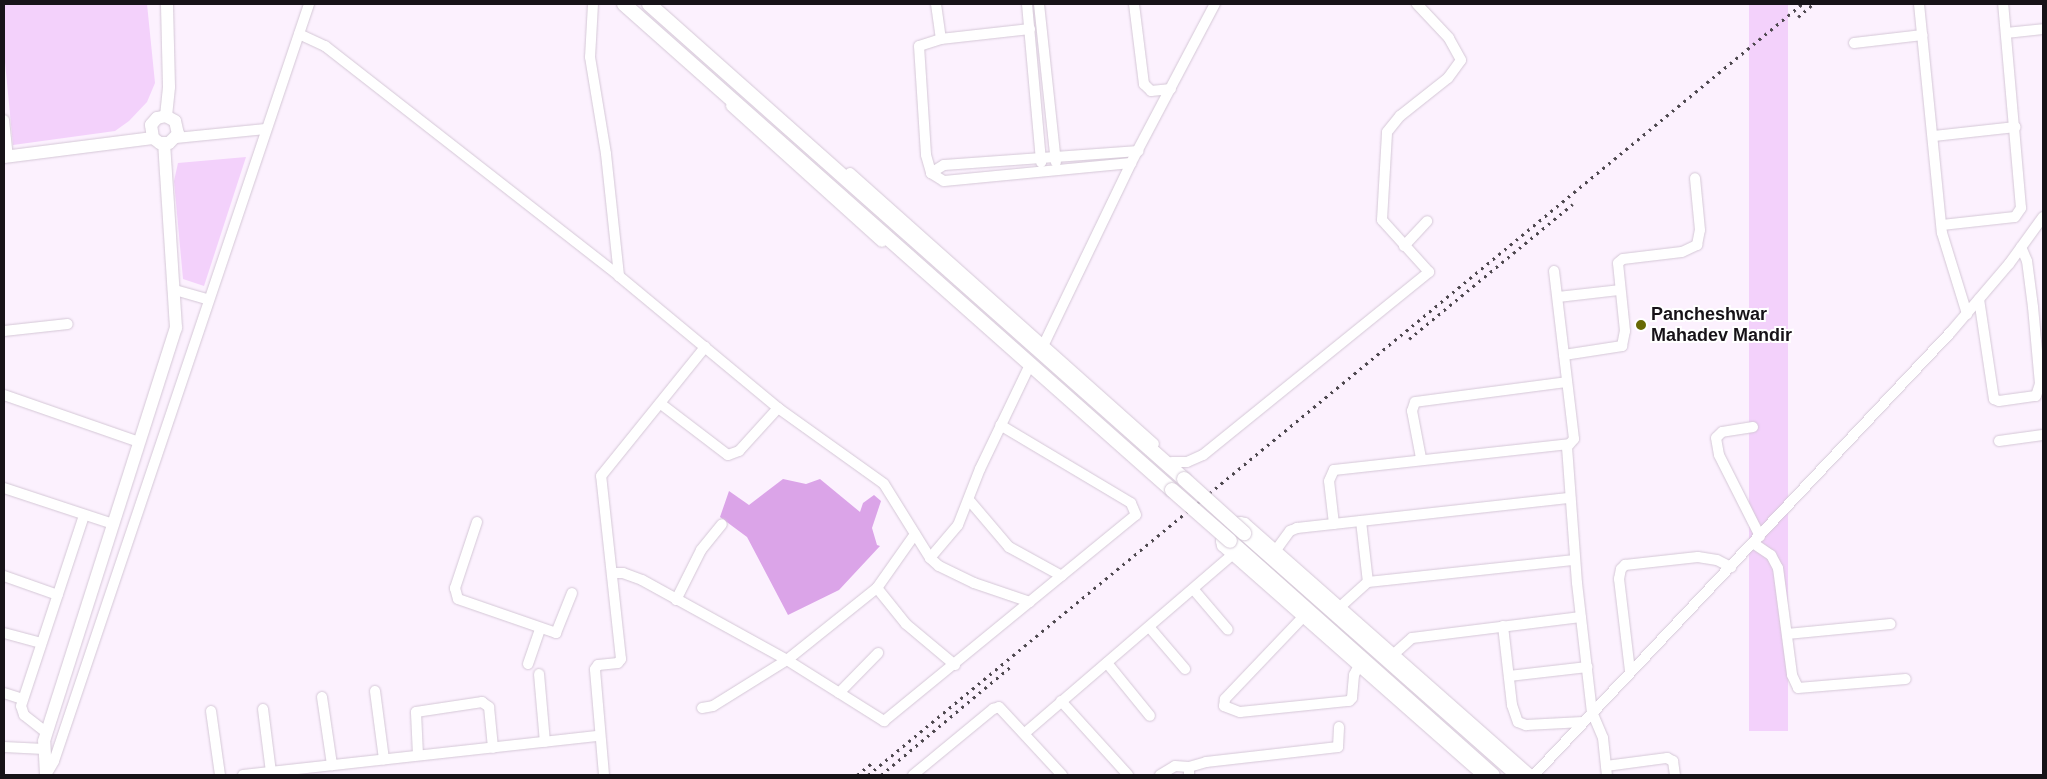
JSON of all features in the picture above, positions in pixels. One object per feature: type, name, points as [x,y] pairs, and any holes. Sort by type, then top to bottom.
[{"type":"main road","points":[[624,4],[1170,488],[1231,548],[1484,775]]},
{"type":"main road","points":[[649,4],[728,72],[1518,775]]},
{"type":"street","points":[[166,116],[169,100],[167,4]]},
{"type":"street","points":[[46,775],[54,761],[309,4]]},
{"type":"street","points":[[593,4],[590,57],[607,156],[619,276]]},
{"type":"street","points":[[936,4],[941,39]]},
{"type":"street","points":[[1027,4],[1042,170]]},
{"type":"street","points":[[1039,4],[1056,169]]},
{"type":"street","points":[[1134,4],[1144,84],[1151,91],[1171,89]]},
{"type":"street","points":[[1044,344],[1131,163],[1215,4]]},
{"type":"street","points":[[728,72],[781,113],[1044,344],[1177,471],[1187,462],[1203,455],[1429,272],[1382,220],[1387,132],[1400,116],[1448,78],[1461,60],[1459,52],[1440,27],[1417,4]]},
{"type":"street","points":[[1919,4],[1946,254],[1967,314]]},
{"type":"street","points":[[1942,225],[2019,214],[2016,127],[2003,4]]},
{"type":"street","points":[[1030,29],[941,39],[922,43],[918,52],[926,155],[931,173],[944,181],[1042,170],[1131,163]]},
{"type":"street","points":[[2006,33],[2043,29]]},
{"type":"street","points":[[299,34],[324,46],[619,276],[778,408],[884,484],[930,558],[939,566],[974,583],[1030,602]]},
{"type":"street","points":[[1854,43],[1923,35]]},
{"type":"street","points":[[720,88],[744,121],[1028,368],[1149,478],[1170,488]]},
{"type":"street","points":[[152,138],[150,130],[153,121],[166,116]]},
{"type":"street","points":[[46,775],[44,749],[47,733],[176,328],[170,141],[177,125],[166,116]]},
{"type":"street","points":[[4,120],[6,157],[152,138],[170,141],[266,129]]},
{"type":"street","points":[[1934,136],[2016,127]]},
{"type":"street","points":[[931,173],[944,165],[1040,156],[1138,151]]},
{"type":"street","points":[[1564,355],[1622,346],[1625,330],[1619,290],[1618,263],[1623,259],[1682,252],[1697,245],[1700,230],[1695,178]]},
{"type":"street","points":[[1484,775],[1304,616],[1231,548],[1222,546],[1221,542],[1242,522],[1532,775],[1757,540],[1967,314],[2043,217]]},
{"type":"street","points":[[1404,246],[1427,221]]},
{"type":"street","points":[[1980,299],[1994,399],[1999,402],[2036,396],[2040,384],[2033,307],[2027,261],[2021,247]]},
{"type":"street","points":[[1334,524],[1329,481],[1334,470],[1421,458],[1569,444],[1574,439],[1554,271]]},
{"type":"street","points":[[175,290],[209,300]]},
{"type":"street","points":[[1558,297],[1619,290]]},
{"type":"street","points":[[4,331],[68,324]]},
{"type":"street","points":[[604,775],[599,736],[595,669],[598,665],[618,663],[621,659],[601,476],[705,348]]},
{"type":"street","points":[[930,558],[952,535],[969,500],[1000,425],[1028,368]]},
{"type":"street","points":[[1421,458],[1412,411],[1415,402],[1567,382]]},
{"type":"street","points":[[4,395],[139,442]]},
{"type":"street","points":[[661,404],[728,455],[739,451],[778,408]]},
{"type":"street","points":[[612,573],[634,575],[676,600],[788,660],[884,722],[1133,518],[1135,508],[1000,425]]},
{"type":"street","points":[[1753,427],[1722,432],[1716,438],[1719,455],[1757,540],[1770,554],[1778,568],[1792,675],[1798,688],[1906,679]]},
{"type":"street","points":[[1999,441],[2043,435]]},
{"type":"street","points":[[1569,444],[1570,498],[1581,617],[1592,712],[1603,738],[1606,770],[1667,758],[1672,761],[1676,775]]},
{"type":"street","points":[[4,488],[113,524]]},
{"type":"street","points":[[1276,550],[1290,531],[1334,524],[1570,498]]},
{"type":"street","points":[[969,500],[1009,547],[1062,576]]},
{"type":"street","points":[[47,733],[24,714],[22,699],[84,515]]},
{"type":"street","points":[[1361,521],[1368,582]]},
{"type":"street","points":[[478,522],[455,595],[464,602],[553,633],[558,630],[572,593]]},
{"type":"street","points":[[676,600],[701,550],[722,524]]},
{"type":"street","points":[[702,708],[713,706],[788,660],[877,588],[915,534]]},
{"type":"street","points":[[1025,733],[1194,590],[1231,548]]},
{"type":"street","points":[[1630,671],[1619,579],[1621,569],[1625,565],[1698,557],[1718,560],[1730,567]]},
{"type":"street","points":[[1340,607],[1368,582],[1575,560]]},
{"type":"street","points":[[4,576],[58,595]]},
{"type":"street","points":[[877,588],[906,624],[955,665]]},
{"type":"street","points":[[1194,590],[1228,630]]},
{"type":"street","points":[[1304,616],[1225,699],[1224,706],[1240,712],[1349,701],[1352,698],[1354,674],[1359,665]]},
{"type":"street","points":[[1394,654],[1412,638],[1581,617]]},
{"type":"street","points":[[1787,634],[1891,624]]},
{"type":"street","points":[[1503,626],[1509,676],[1518,722],[1526,725],[1583,722]]},
{"type":"street","points":[[1150,628],[1185,668]]},
{"type":"street","points":[[528,664],[540,629]]},
{"type":"street","points":[[4,632],[41,644]]},
{"type":"street","points":[[839,693],[878,653]]},
{"type":"street","points":[[1106,663],[1150,716]]},
{"type":"street","points":[[1509,676],[1587,667]]},
{"type":"street","points":[[539,674],[545,742]]},
{"type":"street","points":[[375,691],[384,759]]},
{"type":"street","points":[[4,693],[22,699]]},
{"type":"street","points":[[322,697],[332,765]]},
{"type":"street","points":[[1061,701],[1128,775]]},
{"type":"street","points":[[418,755],[416,712],[482,702],[489,707],[493,748]]},
{"type":"street","points":[[913,775],[995,707],[1003,710],[1062,775]]},
{"type":"street","points":[[264,708],[271,772]]},
{"type":"street","points":[[211,711],[220,775]]},
{"type":"street","points":[[1160,775],[1175,766],[1189,771],[1213,761],[1335,748],[1340,744],[1339,727]]},
{"type":"street","points":[[243,775],[599,736]]},
{"type":"street","points":[[4,747],[44,749]]},
{"type":"shaded area","points":[[4,4],[147,4],[155,83],[147,102],[129,121],[115,131],[13,145],[4,52]]},
{"type":"shaded area","points":[[1749,4],[1788,4],[1788,731],[1749,731]]},
{"type":"shaded area","points":[[246,157],[204,286],[183,279],[174,181],[178,163]]},
{"type":"shaded area","points":[[783,479],[806,484],[820,479],[860,512],[863,503],[874,495],[881,501],[872,528],[877,545],[880,546],[839,590],[788,615],[747,537],[720,517],[729,491],[749,505]]},
{"type":"railway","points":[[868,775],[1802,4]]},
{"type":"railway","points":[[1798,17],[1813,4]]},
{"type":"railway","points":[[1409,339],[1573,204]]},
{"type":"railway","points":[[881,775],[1010,667]]},
{"type":"railway","points":[[857,775],[872,763]]},
{"type":"place","name":"Pancheshwar Mahadev Mandir","points":[[1641,325]]}]
